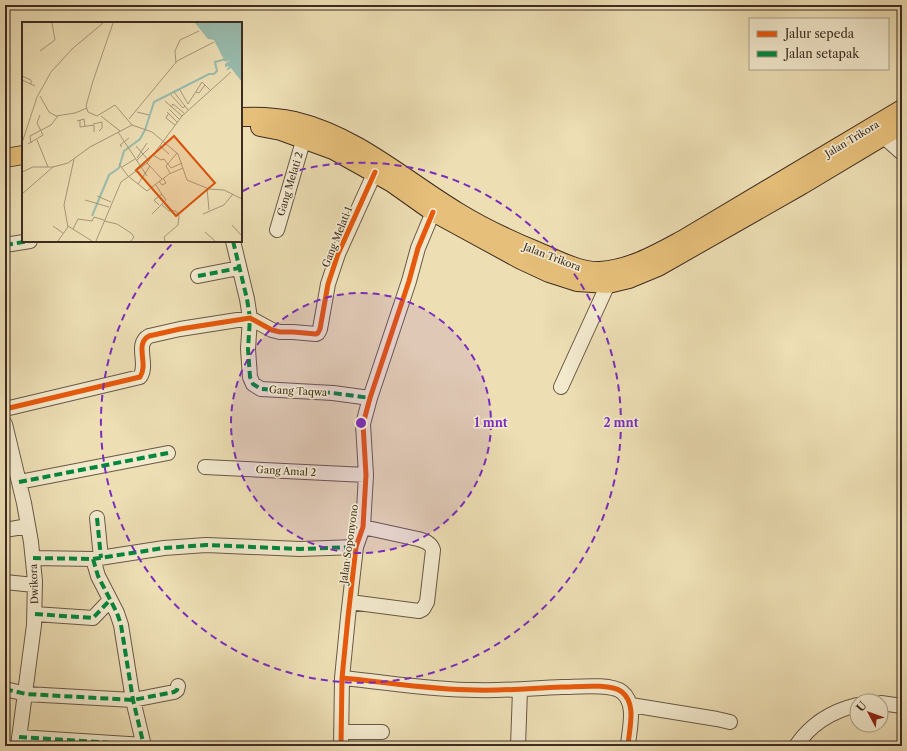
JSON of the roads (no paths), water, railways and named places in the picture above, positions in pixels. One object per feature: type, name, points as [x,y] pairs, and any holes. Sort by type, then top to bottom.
[{"type":"main road","name":"Jalan Trikora","points":[[242,125],[281,131],[334,150],[375,172],[433,212],[508,254],[549,272],[577,282],[608,284],[629,279],[658,267],[902,109]]},
{"type":"main road","name":"Jalan Trikora","points":[[242,117],[260,116],[295,121],[316,128],[351,144],[393,169],[458,212],[506,238],[564,263],[582,269],[599,271],[633,264],[653,255],[749,208],[884,137],[902,125]]},
{"type":"main road","points":[[5,152],[22,150]]},
{"type":"main road","points":[[5,158],[22,155]]},
{"type":"street","points":[[884,137],[902,153]]},
{"type":"street","name":"Gang Melati 2","points":[[277,230],[304,138]]},
{"type":"street","name":"Gang Melati 1","points":[[250,318],[266,328],[280,332],[318,333],[328,284],[338,254],[375,172]]},
{"type":"street","name":"Jalan Soponyono","points":[[341,739],[342,678],[356,547],[363,528],[366,475],[363,424],[370,398],[409,281],[418,248],[433,212]]},
{"type":"street","points":[[5,245],[24,242]]},
{"type":"street","name":"Gang Taqwa","points":[[233,242],[250,318],[248,349],[249,366],[253,384],[261,389],[333,393],[370,398]]},
{"type":"street","points":[[198,276],[239,268]]},
{"type":"street","points":[[561,387],[608,284]]},
{"type":"street","points":[[5,409],[140,377],[144,368],[142,345],[145,338],[149,336],[180,329],[250,318]]},
{"type":"street","name":"Dwikora","points":[[5,424],[19,482],[33,558],[35,614],[19,741]]},
{"type":"street","points":[[19,482],[168,453]]},
{"type":"street","name":"Gang Amal 2","points":[[205,467],[366,475]]},
{"type":"street","points":[[19,741],[144,746],[133,700],[121,625],[98,576],[97,518]]},
{"type":"street","points":[[5,530],[28,526]]},
{"type":"street","points":[[350,602],[419,611],[423,609],[427,602],[433,550],[432,546],[427,542],[418,539],[363,528]]},
{"type":"street","points":[[33,558],[97,558],[164,548],[206,545],[300,549],[356,547]]},
{"type":"street","points":[[5,582],[34,585]]},
{"type":"street","points":[[35,614],[93,618],[110,600]]},
{"type":"street","points":[[342,678],[454,690],[614,688],[620,690],[628,698],[631,705],[628,746]]},
{"type":"street","points":[[5,689],[26,694],[133,700],[174,692],[177,690],[178,686]]},
{"type":"street","points":[[518,746],[520,690]]},
{"type":"street","points":[[889,704],[902,706]]},
{"type":"street","points":[[631,705],[730,722]]},
{"type":"street","points":[[796,746],[803,736],[818,723],[835,712],[849,708]]},
{"type":"street","points":[[341,739],[382,732]]}]
